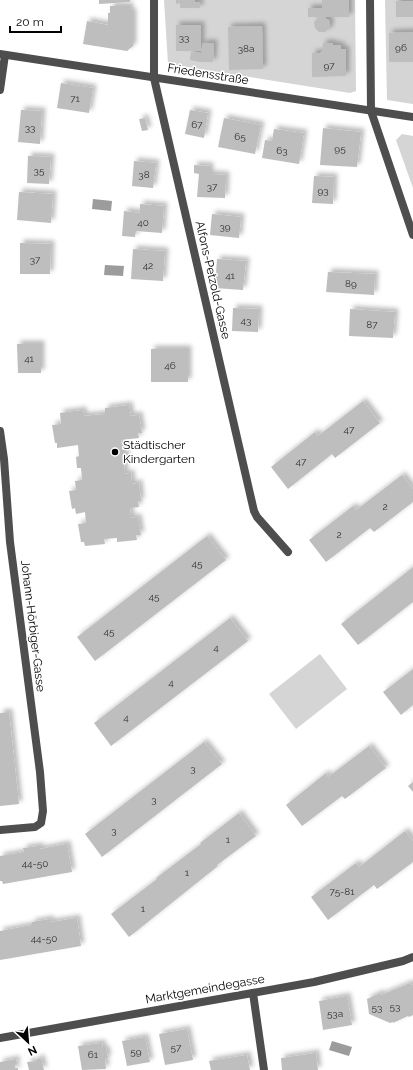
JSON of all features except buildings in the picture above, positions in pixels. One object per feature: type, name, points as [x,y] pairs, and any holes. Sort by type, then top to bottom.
[{"type":"street","name":"Alfons-Petzold-Gasse","points":[[154,0],[154,78],[254,511],[257,517],[288,552]]},
{"type":"street","points":[[370,0],[371,111],[413,235]]},
{"type":"street","name":"Friedensstraße","points":[[2,54],[413,118]]},
{"type":"street","points":[[0,90],[2,54]]},
{"type":"street","name":"Johann-Hörbiger-Gasse","points":[[0,431],[4,459],[10,542],[40,772],[43,811],[41,823],[36,827],[0,830]]},
{"type":"street","name":"Marktgemeindegasse","points":[[0,1038],[334,978],[403,961],[413,957]]},
{"type":"street","points":[[253,993],[264,1070]]},
{"type":"shaded area","points":[[164,0],[355,0],[356,91],[350,93],[168,64]]},
{"type":"shaded area","points":[[385,0],[413,0],[413,104],[387,100]]},
{"type":"shaded area","points":[[402,134],[413,136],[413,188],[396,140]]},
{"type":"shaded area","points":[[93,199],[112,201],[111,211],[92,209]]},
{"type":"shaded area","points":[[105,265],[124,266],[123,276],[104,275]]},
{"type":"shaded area","points":[[320,654],[347,689],[296,729],[269,694]]},
{"type":"shaded area","points":[[332,1041],[352,1047],[349,1056],[329,1050]]},
{"type":"place","name":"Städtischer Kindergarten","points":[[115,452]]}]
